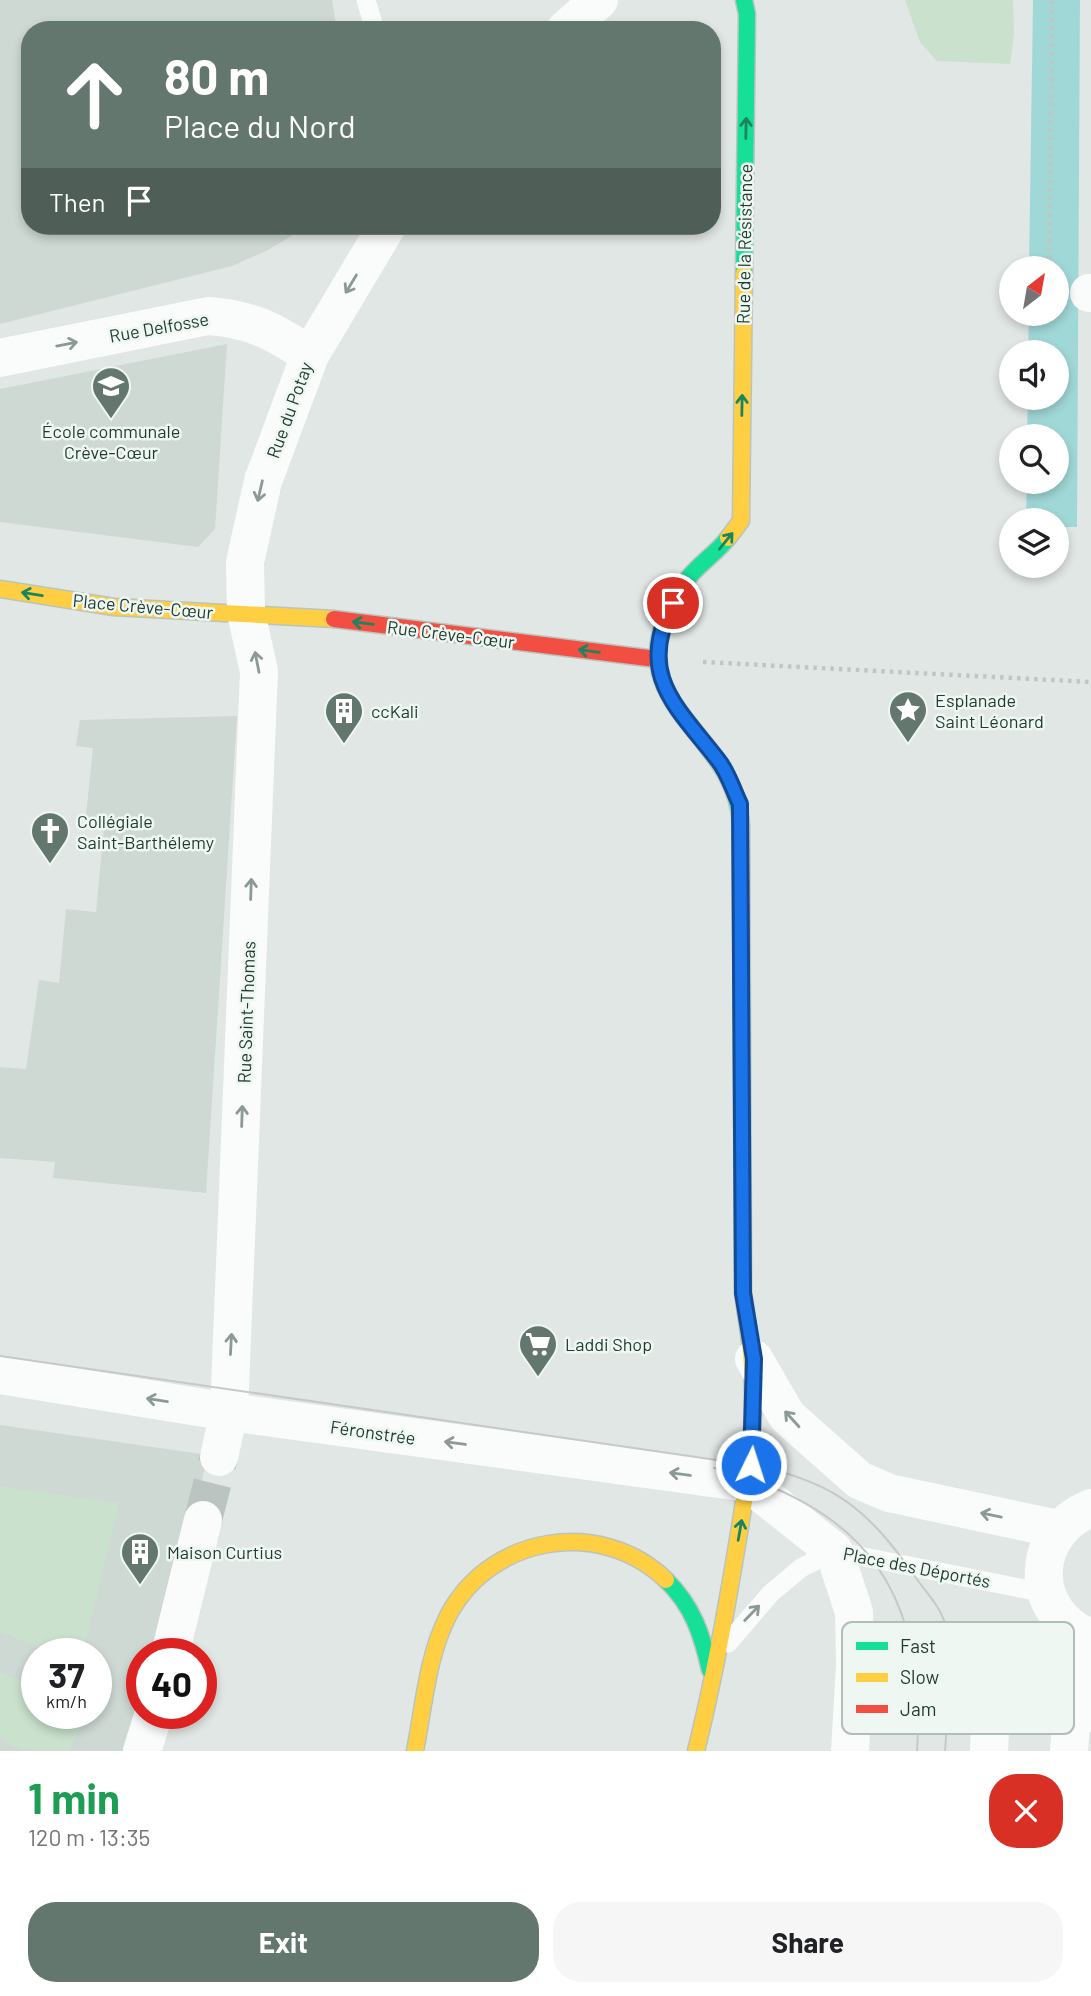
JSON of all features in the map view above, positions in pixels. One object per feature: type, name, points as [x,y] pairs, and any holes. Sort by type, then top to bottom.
[{"type":"street","points":[[575,21],[599,0]]},
{"type":"street","name":"Rue de la Résistance","points":[[656,659],[663,624],[684,583],[719,550],[741,521],[746,7]]},
{"type":"street","name":"Rue du Potay","points":[[246,613],[245,562],[263,481],[310,355],[382,235]]},
{"type":"street","name":"Rue Delfosse","points":[[0,358],[208,316],[237,318],[269,328],[310,355]]},
{"type":"street","name":"Place Crève-Cœur","points":[[0,589],[114,607],[246,613]]},
{"type":"street","name":"Rue Crève-Cœur","points":[[246,613],[309,616],[656,659]]},
{"type":"street","name":"Rue Saint-Thomas","points":[[219,1457],[229,1412],[259,671],[246,613]]},
{"type":"street","points":[[656,659],[665,687],[690,727],[720,762],[740,804],[743,1293],[754,1359],[753,1450],[716,1670],[696,1751]]},
{"type":"street","points":[[754,1359],[788,1416],[859,1480],[889,1493],[1058,1529]]},
{"type":"street","name":"Féronstrée","points":[[0,1375],[229,1412],[748,1483]]},
{"type":"street","points":[[748,1483],[834,1551],[853,1612],[853,1622]]},
{"type":"street","points":[[1063,1622],[1045,1592],[1044,1562],[1058,1529],[1075,1515],[1091,1508]]},
{"type":"street","points":[[174,1638],[203,1520]]},
{"type":"street","points":[[415,1751],[439,1639],[457,1601],[472,1582],[498,1561],[529,1547],[561,1541],[595,1541],[627,1551],[656,1567],[680,1591],[697,1619],[708,1651],[711,1684],[705,1717]]},
{"type":"street","points":[[1074,1628],[1091,1638]]},
{"type":"street","points":[[1069,1751],[1082,1711],[1091,1648]]},
{"type":"street","points":[[142,1751],[149,1729]]},
{"type":"lane","points":[[366,0],[372,21]]},
{"type":"lane","name":"Place des Déportés","points":[[716,1670],[729,1642],[771,1593],[802,1568],[834,1551],[1045,1592]]},
{"type":"path","points":[[1049,256],[1052,0]]},
{"type":"path","points":[[656,659],[1091,682]]},
{"type":"shaded area","points":[[0,0],[332,0],[336,21],[21,21],[21,235],[293,235],[232,266],[0,324]]},
{"type":"shaded area","name":"École communale Crève-Cœur","points":[[227,344],[215,529],[198,547],[0,522],[0,389]]},
{"type":"shaded area","points":[[237,716],[206,1193],[53,1178],[55,1162],[0,1158],[0,1067],[26,1069],[39,980],[59,983],[66,909],[96,912],[104,827],[85,825],[93,748],[76,746],[80,720]]},
{"type":"shaded area","points":[[0,1425],[208,1455],[164,1638],[126,1638],[126,1729],[135,1729],[126,1751],[0,1751]]},
{"type":"green space","points":[[905,0],[1013,0],[1014,34],[1010,64],[937,61],[920,42]]},
{"type":"green space","points":[[0,1486],[119,1503],[87,1638],[21,1638],[21,1640],[0,1632]]},
{"type":"green space","points":[[0,1672],[21,1681],[21,1729],[79,1729],[69,1751],[24,1751],[0,1739]]},
{"type":"water","points":[[1033,0],[1080,0],[1077,527],[1069,527],[1069,508],[1026,508],[1027,494],[1069,494],[1069,424],[1027,424],[1028,410],[1069,410],[1069,340],[1028,340],[1029,326],[1069,326],[1069,256],[1029,256]]},
{"type":"tunnel","points":[[203,1520],[219,1457]]},
{"type":"tram line","points":[[0,1356],[780,1471],[827,1489],[865,1516],[899,1554],[935,1603],[944,1622]]},
{"type":"tram line","points":[[714,1468],[767,1485],[812,1507],[848,1534],[877,1566],[898,1603],[904,1622]]},
{"type":"tram line","points":[[917,1734],[917,1751]]},
{"type":"tram line","points":[[945,1751],[946,1734]]},
{"type":"traffic: fast","points":[[744,0],[747,14],[744,273]]},
{"type":"traffic: fast","points":[[728,538],[683,585],[663,626],[658,659],[665,688],[680,713],[719,762],[734,791],[741,825]]},
{"type":"traffic: fast","points":[[666,1580],[690,1611],[704,1645],[710,1670]]},
{"type":"traffic: slow","points":[[728,538],[741,521],[744,273]]},
{"type":"traffic: slow","points":[[0,589],[114,607],[334,619]]},
{"type":"traffic: slow","points":[[696,1751],[722,1631],[749,1465],[753,1376],[746,1313]]},
{"type":"traffic: slow","points":[[415,1751],[427,1682],[441,1632],[448,1616],[467,1589],[491,1567],[518,1552],[548,1544],[580,1542],[610,1548],[640,1560],[666,1580]]},
{"type":"traffic: jam","points":[[334,619],[656,659]]},
{"type":"traffic: jam","points":[[741,825],[743,1293],[746,1313]]},
{"type":"place","name":"École communale Crève-Cœur","points":[[111,420]]},
{"type":"place","name":"Esplanade Saint Léonard","points":[[908,744]]},
{"type":"place","name":"ccKali","points":[[344,745]]},
{"type":"place","name":"Collégiale Saint-Barthélemy","points":[[50,865]]},
{"type":"place","name":"Laddi Shop","points":[[538,1378]]},
{"type":"place","name":"Maison Curtius","points":[[140,1586]]},
{"type":"route","points":[[673,603],[663,624],[656,659],[665,687],[690,727],[720,762],[740,804],[743,1293],[754,1359],[751,1465]]}]
